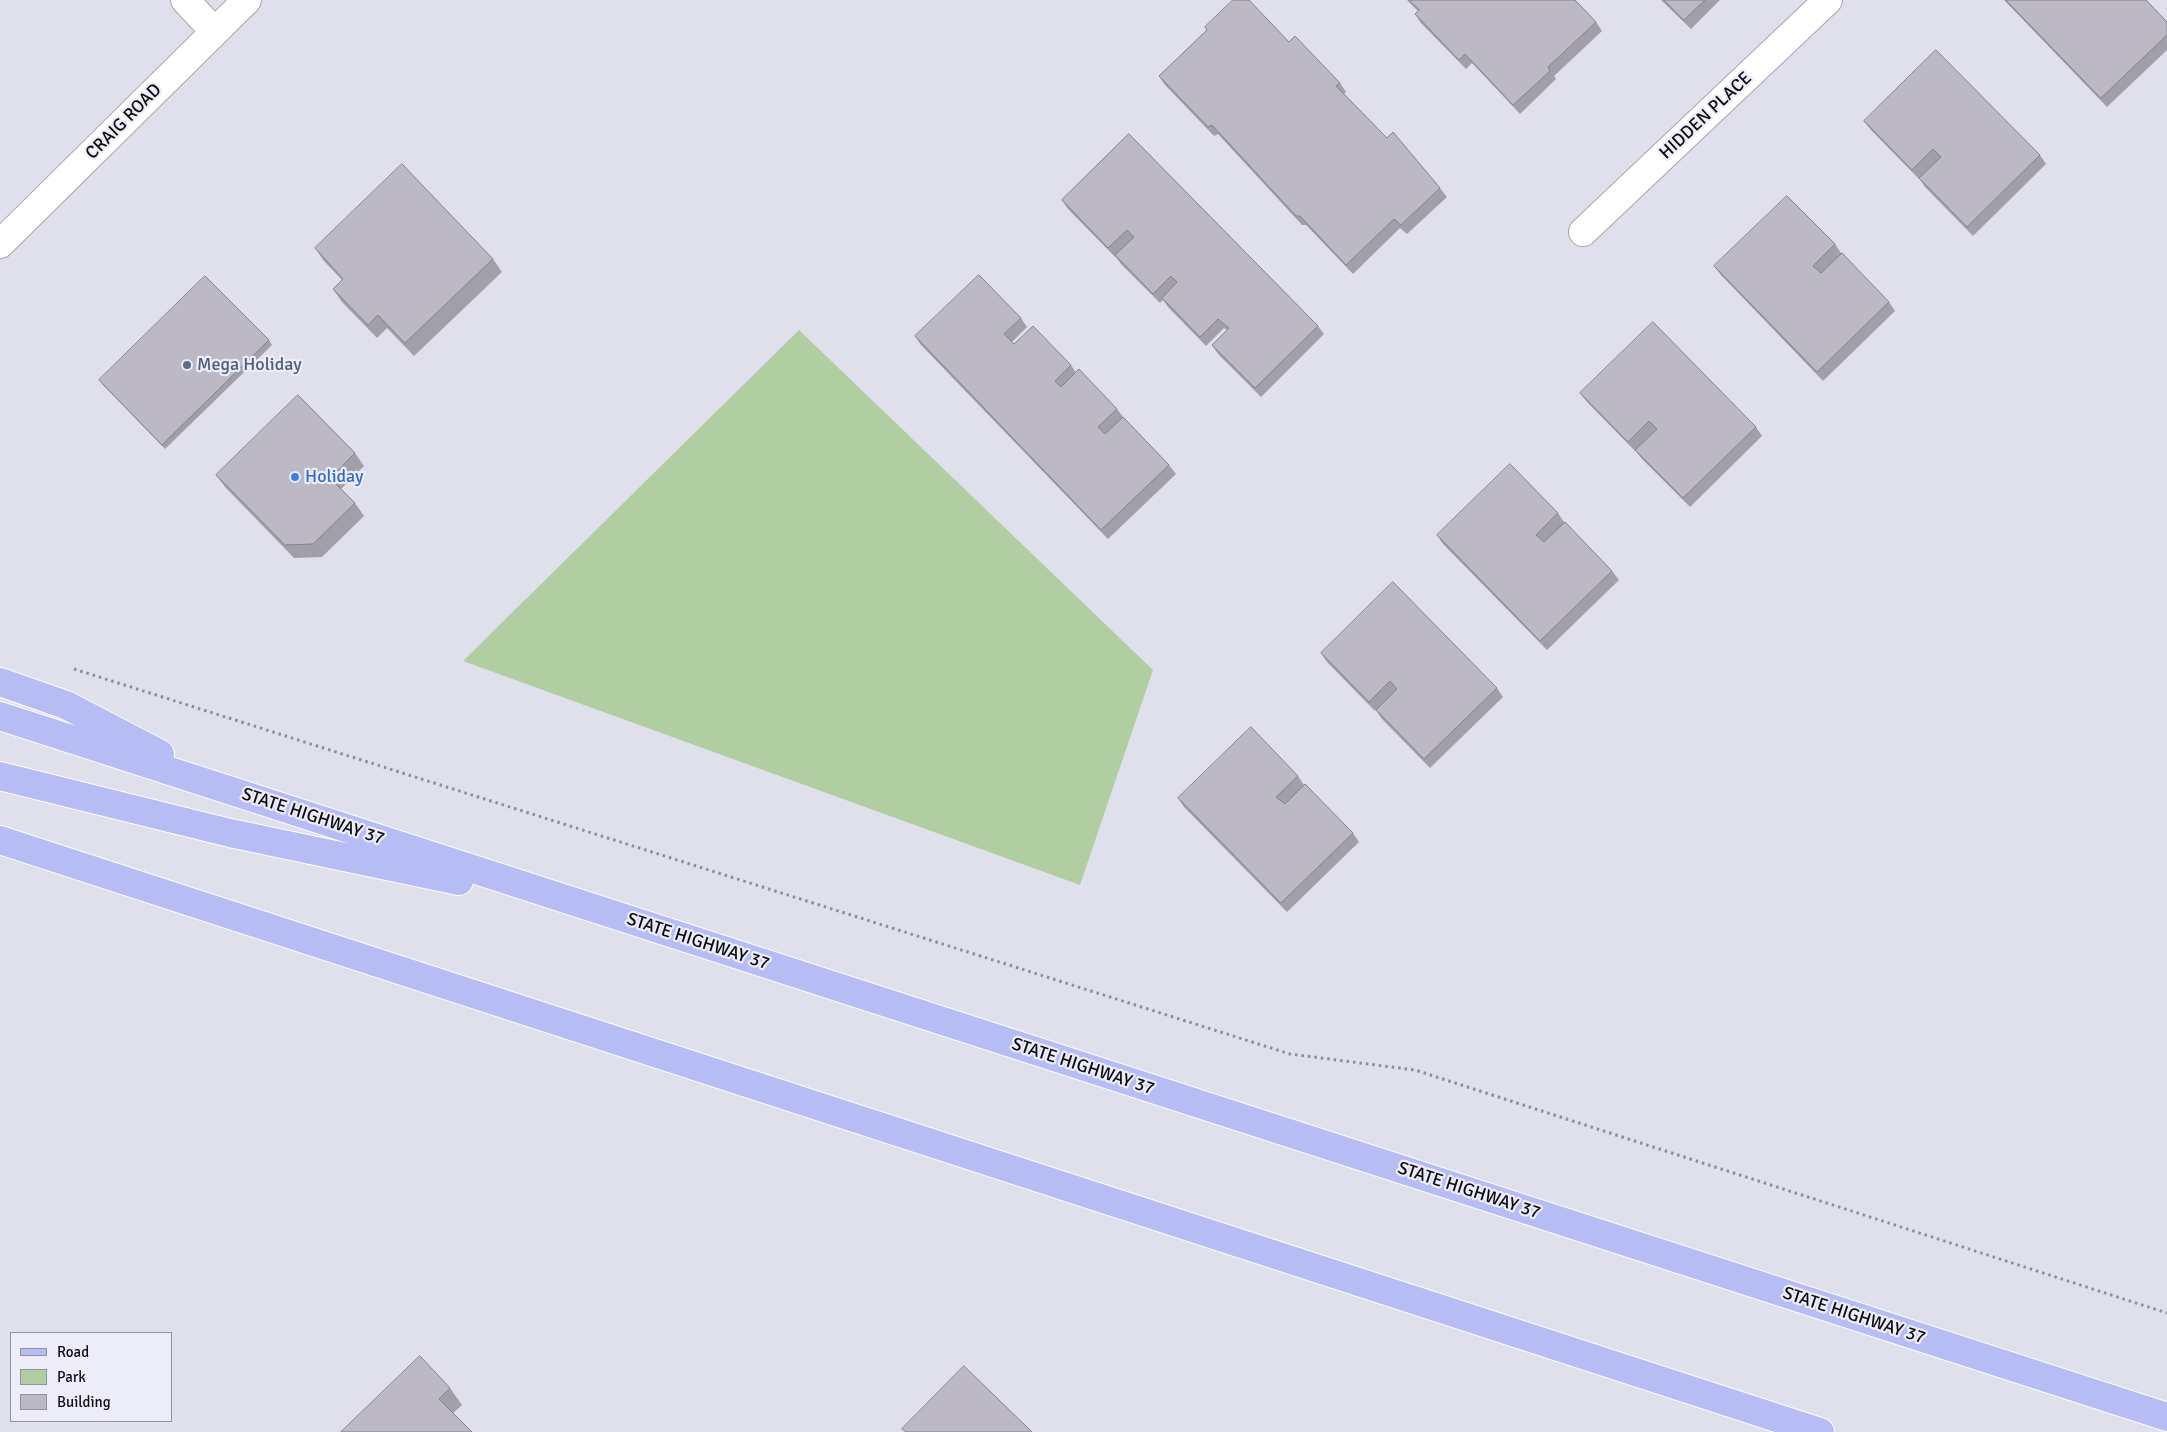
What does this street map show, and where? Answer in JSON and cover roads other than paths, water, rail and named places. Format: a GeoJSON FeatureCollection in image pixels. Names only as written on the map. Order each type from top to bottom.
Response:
{"type":"FeatureCollection","features":[{"type":"Feature","properties":{"kind":"main road"},"geometry":{"type":"LineString","coordinates":[[0,682],[66,705],[235,792]]}},
{"type":"Feature","properties":{"kind":"main road","name":"STATE HIGHWAY 37"},"geometry":{"type":"LineString","coordinates":[[0,716],[2167,1417]]}},
{"type":"Feature","properties":{"kind":"main road"},"geometry":{"type":"LineString","coordinates":[[0,776],[230,833],[597,910]]}},
{"type":"Feature","properties":{"kind":"main road"},"geometry":{"type":"LineString","coordinates":[[0,840],[1820,1432]]}},
{"type":"Feature","properties":{"kind":"street"},"geometry":{"type":"LineString","coordinates":[[185,0],[214,31]]}},
{"type":"Feature","properties":{"kind":"street","name":"CRAIG ROAD"},"geometry":{"type":"LineString","coordinates":[[0,244],[247,0]]}},
{"type":"Feature","properties":{"kind":"street","name":"HIDDEN PLACE"},"geometry":{"type":"LineString","coordinates":[[1583,232],[1828,0]]}},
{"type":"Feature","properties":{"kind":"place","name":"Mega Holiday"},"geometry":{"type":"Point","coordinates":[187,365]}},
{"type":"Feature","properties":{"kind":"place","name":"Holiday"},"geometry":{"type":"Point","coordinates":[295,477]}}]}
